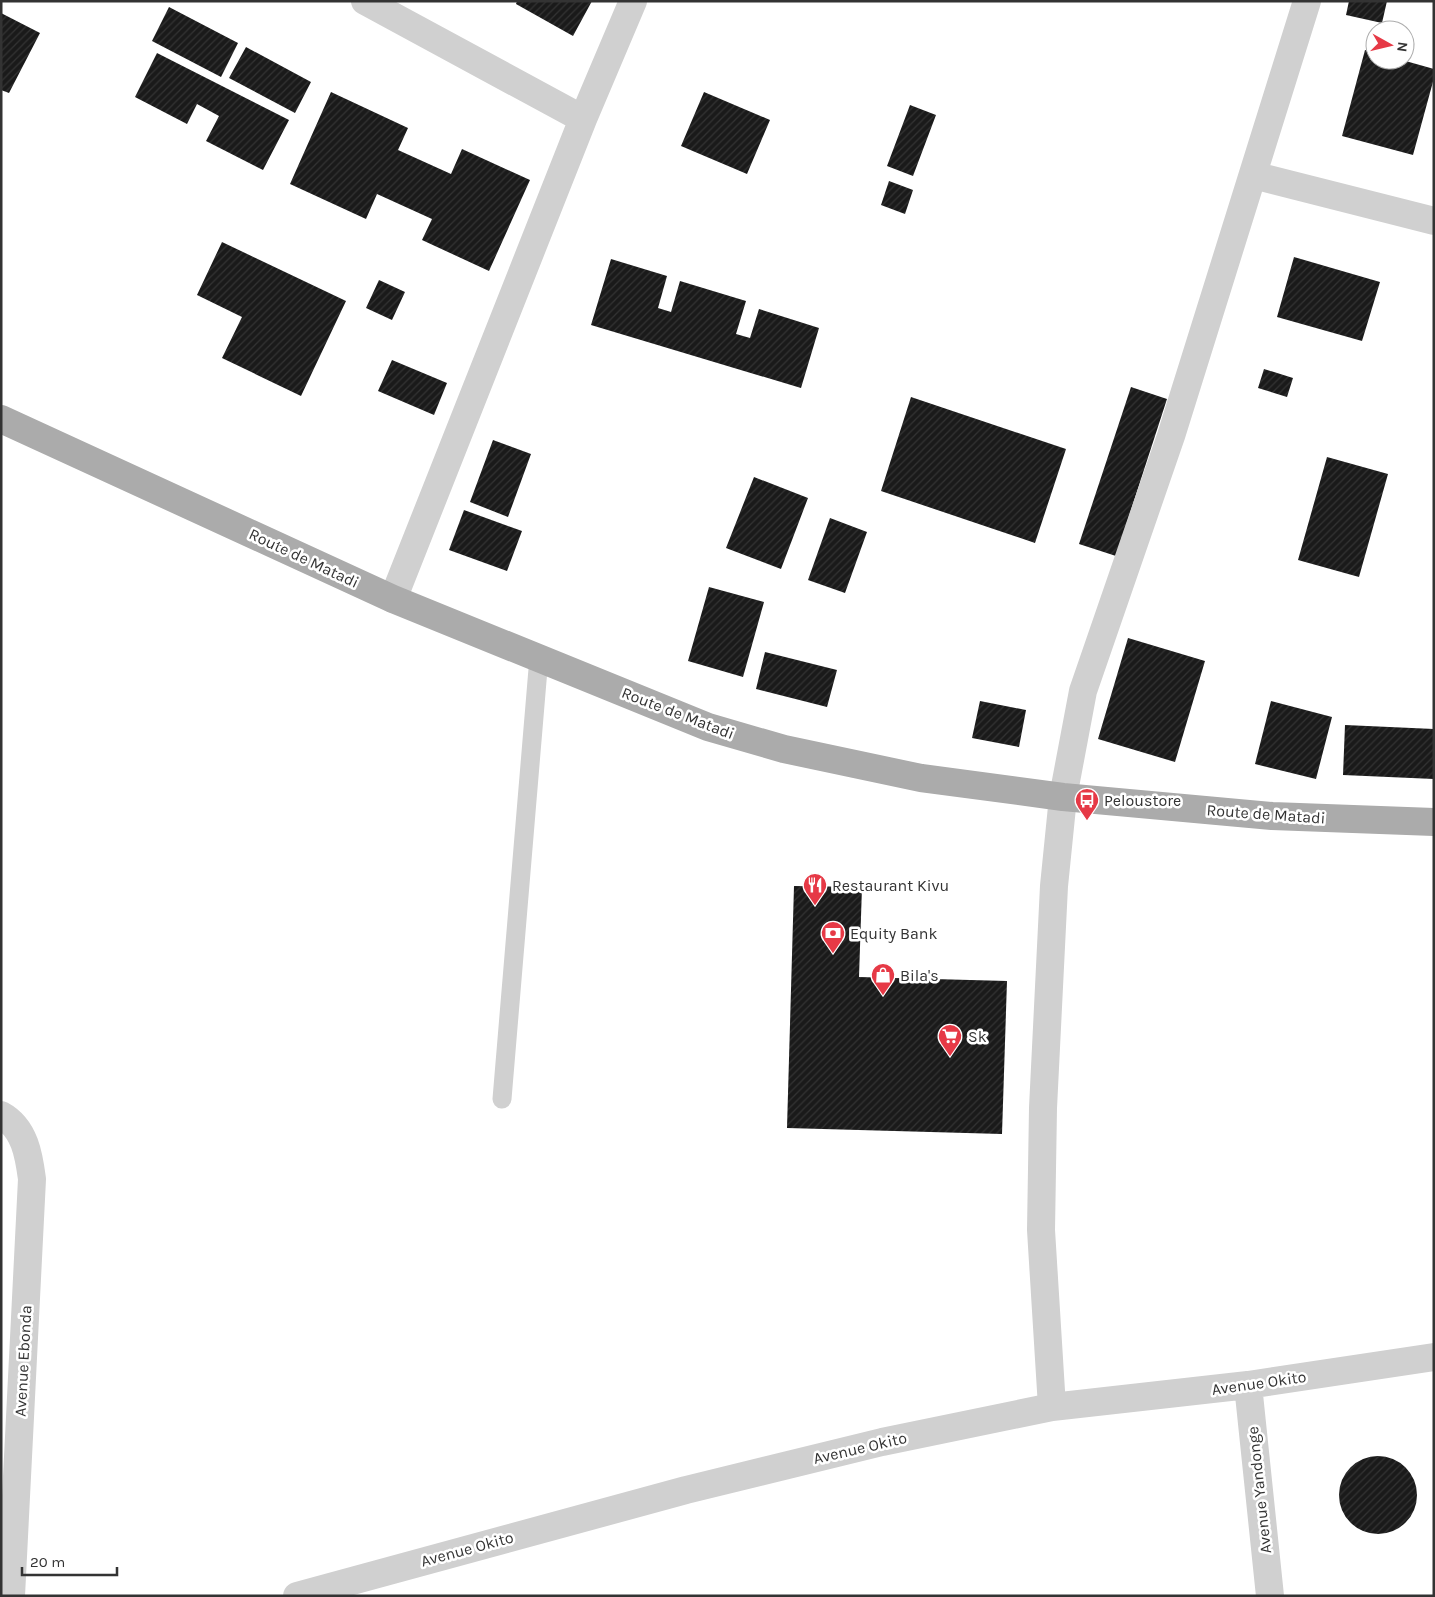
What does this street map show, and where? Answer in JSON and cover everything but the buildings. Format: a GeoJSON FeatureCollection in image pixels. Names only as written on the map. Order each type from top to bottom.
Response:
{"type":"FeatureCollection","features":[{"type":"Feature","properties":{"kind":"main road","name":"Route de Matadi"},"geometry":{"type":"LineString","coordinates":[[1,419],[393,599],[708,727],[784,749],[921,778],[1063,797],[1272,816],[1434,822]]}},
{"type":"Feature","properties":{"kind":"street"},"geometry":{"type":"LineString","coordinates":[[365,1],[583,119]]}},
{"type":"Feature","properties":{"kind":"street"},"geometry":{"type":"LineString","coordinates":[[393,599],[583,119],[633,1]]}},
{"type":"Feature","properties":{"kind":"street"},"geometry":{"type":"LineString","coordinates":[[1052,1407],[1041,1230],[1043,1108],[1054,886],[1063,797],[1083,690],[1171,436],[1307,1]]}},
{"type":"Feature","properties":{"kind":"street"},"geometry":{"type":"LineString","coordinates":[[1253,175],[1434,221]]}},
{"type":"Feature","properties":{"kind":"street","name":"Avenue Ebonda"},"geometry":{"type":"LineString","coordinates":[[9,1123],[28,1149],[32,1179],[12,1596]]}},
{"type":"Feature","properties":{"kind":"street","name":"Avenue Okito"},"geometry":{"type":"LineString","coordinates":[[297,1596],[368,1586],[705,1486],[882,1442],[1052,1407],[1248,1385],[1434,1357]]}},
{"type":"Feature","properties":{"kind":"street","name":"Avenue Yandonge"},"geometry":{"type":"LineString","coordinates":[[1248,1385],[1270,1596]]}},
{"type":"Feature","properties":{"kind":"lane"},"geometry":{"type":"LineString","coordinates":[[502,1099],[539,658]]}},
{"type":"Feature","properties":{"kind":"place","name":"Peloustore"},"geometry":{"type":"Point","coordinates":[1087,821]}},
{"type":"Feature","properties":{"kind":"place","name":"Restaurant Kivu"},"geometry":{"type":"Point","coordinates":[815,906]}},
{"type":"Feature","properties":{"kind":"place","name":"Equity Bank"},"geometry":{"type":"Point","coordinates":[833,954]}},
{"type":"Feature","properties":{"kind":"place","name":"Bila's"},"geometry":{"type":"Point","coordinates":[883,996]}},
{"type":"Feature","properties":{"kind":"place","name":"Sk"},"geometry":{"type":"Point","coordinates":[950,1057]}}]}
